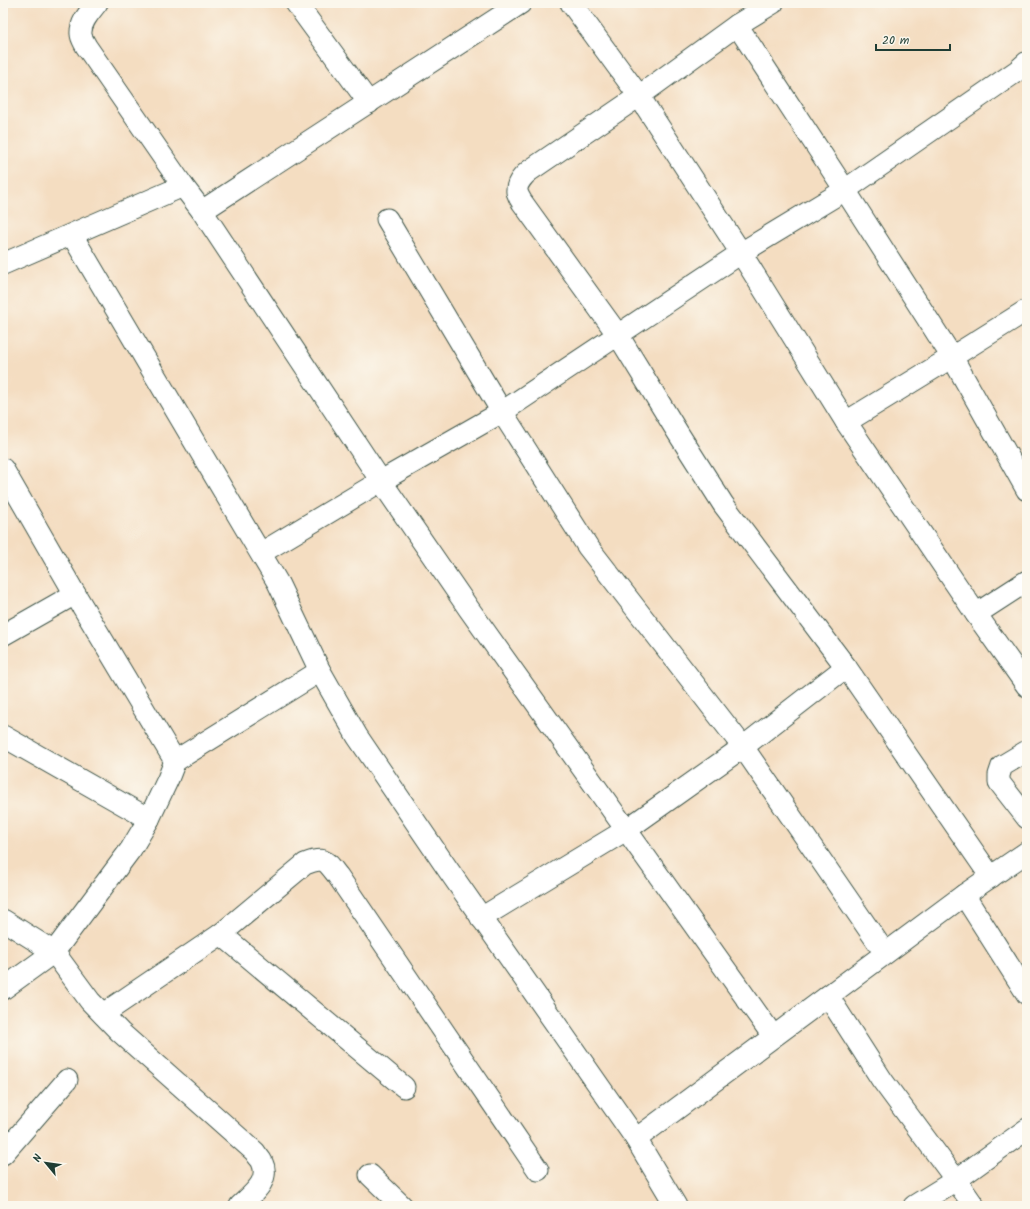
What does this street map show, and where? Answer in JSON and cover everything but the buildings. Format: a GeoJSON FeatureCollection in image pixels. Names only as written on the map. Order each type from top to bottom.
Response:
{"type":"FeatureCollection","features":[{"type":"Feature","properties":{"kind":"street"},"geometry":{"type":"LineString","coordinates":[[97,3],[85,18],[81,27],[81,35],[86,46],[202,211],[381,481],[469,609],[774,1036]]}},
{"type":"Feature","properties":{"kind":"street"},"geometry":{"type":"LineString","coordinates":[[296,3],[368,103]]}},
{"type":"Feature","properties":{"kind":"street"},"geometry":{"type":"LineString","coordinates":[[202,211],[368,103],[494,10],[521,3]]}},
{"type":"Feature","properties":{"kind":"street"},"geometry":{"type":"LineString","coordinates":[[571,3],[639,96],[741,254],[846,422],[976,614],[1027,686]]}},
{"type":"Feature","properties":{"kind":"street"},"geometry":{"type":"LineString","coordinates":[[773,3],[737,25],[639,96],[523,176],[518,183],[517,192],[522,202],[618,335],[723,504],[846,667],[992,877]]}},
{"type":"Feature","properties":{"kind":"street"},"geometry":{"type":"LineString","coordinates":[[737,25],[845,190],[952,358],[1027,490]]}},
{"type":"Feature","properties":{"kind":"street"},"geometry":{"type":"LineString","coordinates":[[261,553],[381,481],[502,412],[741,254],[845,190],[1027,62]]}},
{"type":"Feature","properties":{"kind":"street"},"geometry":{"type":"LineString","coordinates":[[3,264],[183,186]]}},
{"type":"Feature","properties":{"kind":"street"},"geometry":{"type":"LineString","coordinates":[[387,219],[502,412],[588,547],[743,747],[885,953]]}},
{"type":"Feature","properties":{"kind":"street"},"geometry":{"type":"LineString","coordinates":[[72,235],[261,553],[278,583],[320,671],[357,736],[481,918],[636,1139],[676,1206]]}},
{"type":"Feature","properties":{"kind":"street"},"geometry":{"type":"LineString","coordinates":[[846,422],[952,358],[1027,310]]}},
{"type":"Feature","properties":{"kind":"street"},"geometry":{"type":"LineString","coordinates":[[3,469],[75,594],[175,761]]}},
{"type":"Feature","properties":{"kind":"street"},"geometry":{"type":"LineString","coordinates":[[976,614],[1027,581]]}},
{"type":"Feature","properties":{"kind":"street"},"geometry":{"type":"LineString","coordinates":[[3,635],[75,594]]}},
{"type":"Feature","properties":{"kind":"street"},"geometry":{"type":"LineString","coordinates":[[481,918],[626,830],[743,747],[846,667]]}},
{"type":"Feature","properties":{"kind":"street"},"geometry":{"type":"LineString","coordinates":[[3,989],[54,952],[130,849],[149,818],[175,761],[320,671]]}},
{"type":"Feature","properties":{"kind":"street"},"geometry":{"type":"LineString","coordinates":[[3,736],[149,818]]}},
{"type":"Feature","properties":{"kind":"street"},"geometry":{"type":"LineString","coordinates":[[1027,751],[1002,766],[999,775],[999,782],[1027,818]]}},
{"type":"Feature","properties":{"kind":"street"},"geometry":{"type":"LineString","coordinates":[[636,1139],[964,895],[1027,852]]}},
{"type":"Feature","properties":{"kind":"street"},"geometry":{"type":"LineString","coordinates":[[103,1014],[221,934],[305,864],[314,860],[327,862],[538,1170]]}},
{"type":"Feature","properties":{"kind":"street"},"geometry":{"type":"LineString","coordinates":[[964,895],[1027,994]]}},
{"type":"Feature","properties":{"kind":"street"},"geometry":{"type":"LineString","coordinates":[[3,920],[54,952],[90,1001],[120,1032],[255,1152],[262,1162],[266,1173],[262,1183],[240,1206]]}},
{"type":"Feature","properties":{"kind":"street"},"geometry":{"type":"LineString","coordinates":[[221,934],[404,1087]]}},
{"type":"Feature","properties":{"kind":"street"},"geometry":{"type":"LineString","coordinates":[[828,996],[882,1080],[974,1206]]}},
{"type":"Feature","properties":{"kind":"street"},"geometry":{"type":"LineString","coordinates":[[3,1154],[67,1080]]}},
{"type":"Feature","properties":{"kind":"street"},"geometry":{"type":"LineString","coordinates":[[914,1206],[956,1180],[1027,1129]]}},
{"type":"Feature","properties":{"kind":"street"},"geometry":{"type":"LineString","coordinates":[[370,1175],[402,1206]]}}]}
